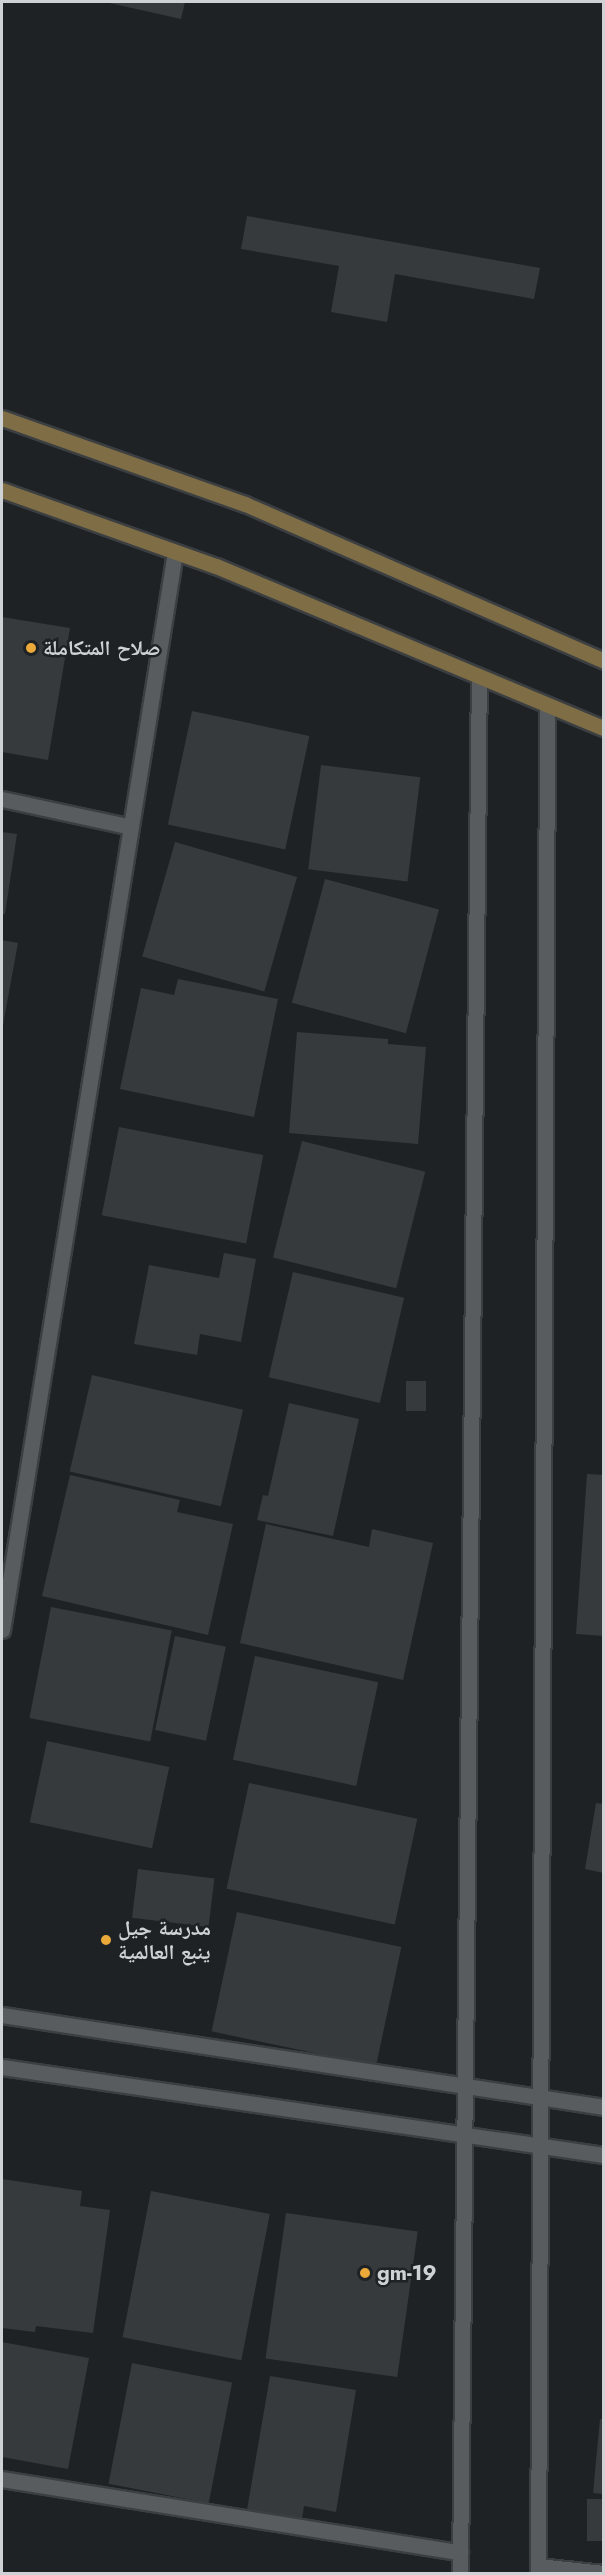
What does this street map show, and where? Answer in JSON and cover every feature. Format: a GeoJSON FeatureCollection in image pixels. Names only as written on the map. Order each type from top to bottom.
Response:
{"type":"FeatureCollection","features":[{"type":"Feature","properties":{"kind":"street"},"geometry":{"type":"LineString","coordinates":[[2,418],[245,504],[603,661]]}},
{"type":"Feature","properties":{"kind":"street"},"geometry":{"type":"LineString","coordinates":[[2,490],[175,552],[603,728]]}},
{"type":"Feature","properties":{"kind":"street"},"geometry":{"type":"LineString","coordinates":[[2,1630],[175,552]]}},
{"type":"Feature","properties":{"kind":"street"},"geometry":{"type":"LineString","coordinates":[[460,2574],[479,676]]}},
{"type":"Feature","properties":{"kind":"street"},"geometry":{"type":"LineString","coordinates":[[547,705],[538,2570],[603,2573]]}},
{"type":"Feature","properties":{"kind":"street"},"geometry":{"type":"LineString","coordinates":[[2,799],[131,826]]}},
{"type":"Feature","properties":{"kind":"street"},"geometry":{"type":"LineString","coordinates":[[2,2015],[603,2107]]}},
{"type":"Feature","properties":{"kind":"street"},"geometry":{"type":"LineString","coordinates":[[2,2067],[603,2155]]}},
{"type":"Feature","properties":{"kind":"street"},"geometry":{"type":"LineString","coordinates":[[2,2479],[460,2552]]}},
{"type":"Feature","properties":{"kind":"building"},"geometry":{"type":"Polygon","coordinates":[[[105,2],[185,2],[181,19],[105,2]]]}},
{"type":"Feature","properties":{"kind":"building"},"geometry":{"type":"Polygon","coordinates":[[[247,216],[540,268],[534,299],[395,274],[387,322],[331,312],[339,266],[241,249],[247,216]]]}},
{"type":"Feature","properties":{"kind":"building"},"geometry":{"type":"Polygon","coordinates":[[[2,617],[70,628],[48,760],[2,752],[2,617]]]}},
{"type":"Feature","properties":{"kind":"building"},"geometry":{"type":"Polygon","coordinates":[[[192,711],[309,736],[285,849],[168,824],[192,711]]]}},
{"type":"Feature","properties":{"kind":"building"},"geometry":{"type":"Polygon","coordinates":[[[321,765],[420,777],[407,881],[308,869],[321,765]]]}},
{"type":"Feature","properties":{"kind":"building"},"geometry":{"type":"Polygon","coordinates":[[[2,832],[17,834],[5,914],[2,914],[2,832]]]}},
{"type":"Feature","properties":{"kind":"building"},"geometry":{"type":"Polygon","coordinates":[[[175,842],[297,877],[264,991],[142,956],[175,842]]]}},
{"type":"Feature","properties":{"kind":"building"},"geometry":{"type":"Polygon","coordinates":[[[325,879],[439,910],[406,1033],[292,1003],[325,879]]]}},
{"type":"Feature","properties":{"kind":"building"},"geometry":{"type":"Polygon","coordinates":[[[2,940],[18,943],[3,1025],[2,1025],[2,940]]]}},
{"type":"Feature","properties":{"kind":"building"},"geometry":{"type":"Polygon","coordinates":[[[178,979],[278,999],[254,1117],[120,1089],[141,988],[174,995],[178,979]]]}},
{"type":"Feature","properties":{"kind":"building"},"geometry":{"type":"Polygon","coordinates":[[[297,1032],[388,1039],[388,1044],[426,1047],[418,1144],[289,1133],[297,1032]]]}},
{"type":"Feature","properties":{"kind":"building"},"geometry":{"type":"Polygon","coordinates":[[[119,1127],[263,1155],[246,1243],[102,1215],[119,1127]]]}},
{"type":"Feature","properties":{"kind":"building"},"geometry":{"type":"Polygon","coordinates":[[[302,1141],[425,1172],[396,1288],[273,1257],[302,1141]]]}},
{"type":"Feature","properties":{"kind":"building"},"geometry":{"type":"Polygon","coordinates":[[[224,1253],[256,1259],[241,1342],[200,1334],[197,1355],[134,1344],[149,1265],[219,1278],[224,1253]]]}},
{"type":"Feature","properties":{"kind":"building"},"geometry":{"type":"Polygon","coordinates":[[[293,1272],[404,1298],[380,1403],[269,1377],[293,1272]]]}},
{"type":"Feature","properties":{"kind":"building"},"geometry":{"type":"Polygon","coordinates":[[[92,1375],[243,1410],[221,1506],[70,1471],[92,1375]]]}},
{"type":"Feature","properties":{"kind":"building"},"geometry":{"type":"Polygon","coordinates":[[[406,1381],[426,1381],[426,1411],[406,1411],[406,1381]]]}},
{"type":"Feature","properties":{"kind":"building"},"geometry":{"type":"Polygon","coordinates":[[[289,1403],[359,1419],[333,1536],[257,1520],[263,1495],[268,1496],[289,1403]]]}},
{"type":"Feature","properties":{"kind":"building"},"geometry":{"type":"Polygon","coordinates":[[[587,1474],[604,1475],[604,1636],[576,1634],[587,1474]]]}},
{"type":"Feature","properties":{"kind":"building"},"geometry":{"type":"Polygon","coordinates":[[[70,1475],[180,1500],[177,1512],[233,1524],[208,1635],[42,1596],[70,1475]]]}},
{"type":"Feature","properties":{"kind":"building"},"geometry":{"type":"Polygon","coordinates":[[[266,1524],[369,1547],[372,1529],[433,1543],[403,1680],[240,1643],[266,1524]]]}},
{"type":"Feature","properties":{"kind":"building"},"geometry":{"type":"Polygon","coordinates":[[[51,1607],[172,1630],[150,1741],[29,1718],[51,1607]]]}},
{"type":"Feature","properties":{"kind":"building"},"geometry":{"type":"Polygon","coordinates":[[[175,1636],[226,1647],[206,1741],[155,1730],[175,1636]]]}},
{"type":"Feature","properties":{"kind":"building"},"geometry":{"type":"Polygon","coordinates":[[[255,1656],[378,1682],[356,1786],[233,1760],[255,1656]]]}},
{"type":"Feature","properties":{"kind":"building"},"geometry":{"type":"Polygon","coordinates":[[[47,1741],[169,1767],[152,1848],[30,1822],[47,1741]]]}},
{"type":"Feature","properties":{"kind":"building"},"geometry":{"type":"Polygon","coordinates":[[[249,1783],[417,1819],[395,1924],[227,1889],[249,1783]]]}},
{"type":"Feature","properties":{"kind":"building"},"geometry":{"type":"Polygon","coordinates":[[[596,1803],[604,1804],[604,1873],[585,1869],[596,1803]]]}},
{"type":"Feature","properties":{"kind":"building"},"geometry":{"type":"Polygon","coordinates":[[[138,1869],[214,1878],[208,1927],[132,1918],[138,1869]]]}},
{"type":"Feature","properties":{"kind":"building"},"geometry":{"type":"Polygon","coordinates":[[[237,1912],[401,1947],[376,2066],[212,2031],[237,1912]]]}},
{"type":"Feature","properties":{"kind":"building"},"geometry":{"type":"Polygon","coordinates":[[[2,2179],[82,2191],[80,2206],[110,2210],[93,2333],[36,2326],[35,2332],[2,2328],[2,2179]]]}},
{"type":"Feature","properties":{"kind":"building"},"geometry":{"type":"Polygon","coordinates":[[[151,2191],[270,2214],[241,2360],[123,2337],[151,2191]]]}},
{"type":"Feature","properties":{"kind":"building"},"geometry":{"type":"Polygon","coordinates":[[[286,2213],[418,2232],[397,2377],[266,2359],[286,2213]]]}},
{"type":"Feature","properties":{"kind":"building"},"geometry":{"type":"Polygon","coordinates":[[[2,2342],[89,2358],[68,2469],[2,2457],[2,2342]]]}},
{"type":"Feature","properties":{"kind":"building"},"geometry":{"type":"Polygon","coordinates":[[[132,2363],[232,2382],[209,2503],[109,2484],[132,2363]]]}},
{"type":"Feature","properties":{"kind":"building"},"geometry":{"type":"Polygon","coordinates":[[[270,2376],[356,2390],[336,2512],[304,2506],[302,2519],[247,2510],[270,2376]]]}},
{"type":"Feature","properties":{"kind":"building"},"geometry":{"type":"Polygon","coordinates":[[[600,2419],[604,2419],[604,2494],[593,2493],[600,2419]]]}},
{"type":"Feature","properties":{"kind":"building"},"geometry":{"type":"Polygon","coordinates":[[[587,2499],[604,2499],[604,2541],[587,2541],[587,2499]]]}},
{"type":"Feature","properties":{"kind":"place","name":"صلاح المتكاملة"},"geometry":{"type":"Point","coordinates":[31,648]}},
{"type":"Feature","properties":{"kind":"place","name":"مدرسة جيل ينبع العالمية"},"geometry":{"type":"Point","coordinates":[106,1940]}},
{"type":"Feature","properties":{"kind":"place","name":"gm-19"},"geometry":{"type":"Point","coordinates":[365,2273]}}]}
